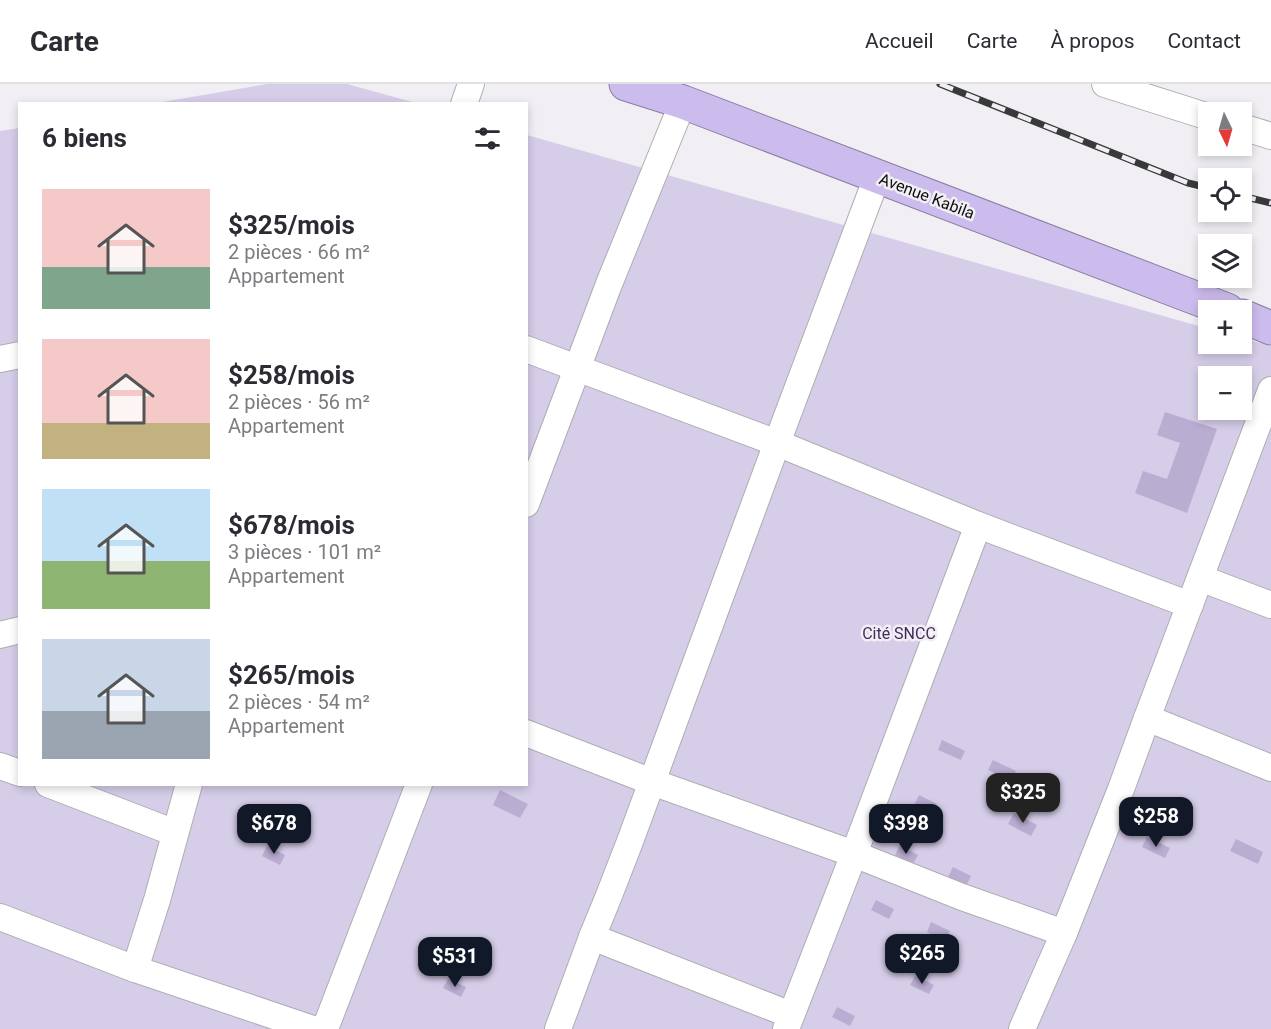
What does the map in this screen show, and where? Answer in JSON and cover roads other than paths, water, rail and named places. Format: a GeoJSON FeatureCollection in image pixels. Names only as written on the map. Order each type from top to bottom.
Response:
{"type":"FeatureCollection","features":[{"type":"Feature","properties":{"kind":"highway","name":"Avenue Kabila"},"geometry":{"type":"LineString","coordinates":[[626,84],[683,102],[1201,300]]}},
{"type":"Feature","properties":{"kind":"highway"},"geometry":{"type":"LineString","coordinates":[[1252,320],[1271,328]]}},
{"type":"Feature","properties":{"kind":"street"},"geometry":{"type":"LineString","coordinates":[[465,102],[471,84]]}},
{"type":"Feature","properties":{"kind":"street"},"geometry":{"type":"LineString","coordinates":[[1105,84],[1198,114]]}},
{"type":"Feature","properties":{"kind":"street"},"geometry":{"type":"LineString","coordinates":[[528,499],[609,284],[683,102]]}},
{"type":"Feature","properties":{"kind":"street"},"geometry":{"type":"LineString","coordinates":[[1252,130],[1271,136]]}},
{"type":"Feature","properties":{"kind":"street"},"geometry":{"type":"LineString","coordinates":[[558,1029],[877,177]]}},
{"type":"Feature","properties":{"kind":"street"},"geometry":{"type":"LineString","coordinates":[[528,350],[777,443],[978,525],[1190,605]]}},
{"type":"Feature","properties":{"kind":"street"},"geometry":{"type":"LineString","coordinates":[[0,359],[18,355]]}},
{"type":"Feature","properties":{"kind":"street"},"geometry":{"type":"LineString","coordinates":[[1022,1029],[1064,933],[1121,789],[1271,390]]}},
{"type":"Feature","properties":{"kind":"street"},"geometry":{"type":"LineString","coordinates":[[592,937],[789,1022],[978,525]]}},
{"type":"Feature","properties":{"kind":"street"},"geometry":{"type":"LineString","coordinates":[[1200,578],[1271,604]]}},
{"type":"Feature","properties":{"kind":"street"},"geometry":{"type":"LineString","coordinates":[[0,635],[18,630]]}},
{"type":"Feature","properties":{"kind":"street"},"geometry":{"type":"LineString","coordinates":[[1147,718],[1271,768]]}},
{"type":"Feature","properties":{"kind":"street"},"geometry":{"type":"LineString","coordinates":[[528,734],[652,782],[854,854],[962,897],[1064,933]]}},
{"type":"Feature","properties":{"kind":"street"},"geometry":{"type":"LineString","coordinates":[[0,766],[18,772]]}},
{"type":"Feature","properties":{"kind":"street"},"geometry":{"type":"LineString","coordinates":[[53,786],[175,833]]}},
{"type":"Feature","properties":{"kind":"street"},"geometry":{"type":"LineString","coordinates":[[135,969],[188,786]]}},
{"type":"Feature","properties":{"kind":"street"},"geometry":{"type":"LineString","coordinates":[[325,1029],[418,786]]}},
{"type":"Feature","properties":{"kind":"street"},"geometry":{"type":"LineString","coordinates":[[0,917],[135,969],[314,1029]]}},
{"type":"Feature","properties":{"kind":"railway"},"geometry":{"type":"LineString","coordinates":[[940,84],[1198,185]]}},
{"type":"Feature","properties":{"kind":"railway"},"geometry":{"type":"LineString","coordinates":[[1252,198],[1271,203]]}},
{"type":"Feature","properties":{"kind":"park label","name":"Cité SNCC"},"geometry":{"type":"Point","coordinates":[899,633]}}]}
